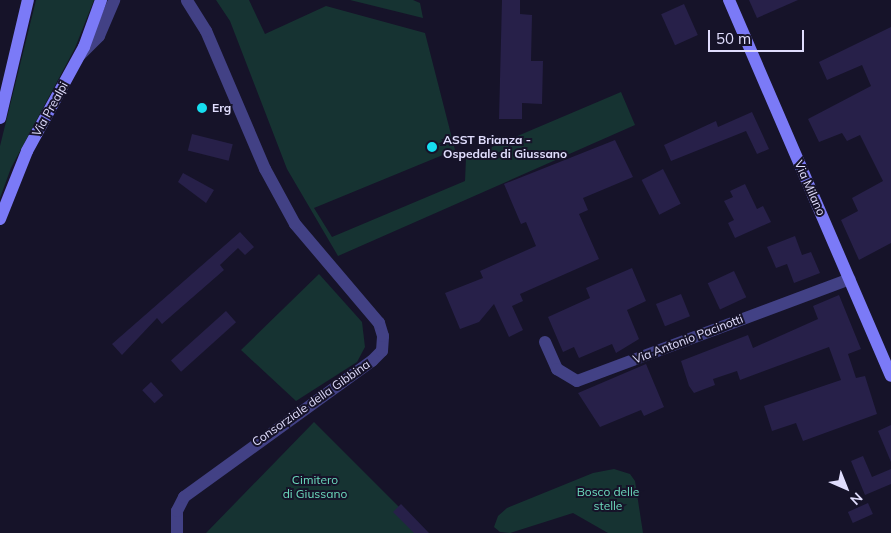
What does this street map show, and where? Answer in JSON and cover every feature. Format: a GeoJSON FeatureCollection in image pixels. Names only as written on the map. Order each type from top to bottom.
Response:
{"type":"FeatureCollection","features":[{"type":"Feature","properties":{"kind":"street"},"geometry":{"type":"LineString","coordinates":[[0,118],[28,0]]}},
{"type":"Feature","properties":{"kind":"street","name":"Via Prealpi"},"geometry":{"type":"LineString","coordinates":[[0,219],[27,151],[80,55],[102,0]]}},
{"type":"Feature","properties":{"kind":"street"},"geometry":{"type":"LineString","coordinates":[[80,55],[99,36],[114,0]]}},
{"type":"Feature","properties":{"kind":"street","name":"Consorziale della Gibbina"},"geometry":{"type":"LineString","coordinates":[[177,533],[177,511],[184,497],[372,361],[382,351],[383,336],[379,323],[294,224],[265,169],[206,31],[187,0]]}},
{"type":"Feature","properties":{"kind":"street","name":"Via Milano"},"geometry":{"type":"LineString","coordinates":[[729,0],[891,376]]}},
{"type":"Feature","properties":{"kind":"street","name":"Via Antonio Pacinotti"},"geometry":{"type":"LineString","coordinates":[[545,342],[557,370],[577,381],[850,279]]}},
{"type":"Feature","properties":{"kind":"green space"},"geometry":{"type":"Polygon","coordinates":[[[36,0],[94,0],[75,48],[11,168],[0,198],[0,146],[36,0]]]}},
{"type":"Feature","properties":{"kind":"green space"},"geometry":{"type":"Polygon","coordinates":[[[216,0],[249,0],[265,34],[326,6],[425,33],[455,150],[314,208],[332,237],[465,181],[466,158],[621,92],[635,125],[338,256],[287,169],[230,21],[216,0]]]}},
{"type":"Feature","properties":{"kind":"green space"},"geometry":{"type":"Polygon","coordinates":[[[350,0],[413,0],[420,3],[423,18],[350,0]]]}},
{"type":"Feature","properties":{"kind":"green space"},"geometry":{"type":"Polygon","coordinates":[[[319,274],[362,322],[365,347],[357,362],[296,401],[241,350],[319,274]]]}},
{"type":"Feature","properties":{"kind":"green space","name":"Cimitero di Giussano"},"geometry":{"type":"Polygon","coordinates":[[[314,422],[425,533],[206,533],[314,422]]]}},
{"type":"Feature","properties":{"kind":"green space","name":"Bosco delle stelle"},"geometry":{"type":"Polygon","coordinates":[[[614,469],[630,474],[635,481],[643,533],[608,533],[573,513],[510,533],[500,532],[494,527],[498,516],[507,508],[593,473],[614,469]]]}},
{"type":"Feature","properties":{"kind":"building"},"geometry":{"type":"Polygon","coordinates":[[[502,0],[520,0],[520,14],[532,15],[531,61],[543,61],[542,104],[522,103],[522,119],[499,119],[502,0]]]}},
{"type":"Feature","properties":{"kind":"building"},"geometry":{"type":"Polygon","coordinates":[[[749,0],[798,0],[757,18],[749,0]]]}},
{"type":"Feature","properties":{"kind":"building"},"geometry":{"type":"Polygon","coordinates":[[[684,4],[698,35],[675,45],[661,14],[684,4]]]}},
{"type":"Feature","properties":{"kind":"building"},"geometry":{"type":"Polygon","coordinates":[[[891,27],[891,243],[859,260],[841,220],[858,211],[852,198],[883,181],[860,135],[847,141],[842,133],[819,142],[808,119],[871,86],[862,65],[827,80],[819,62],[891,27]]]}},
{"type":"Feature","properties":{"kind":"building"},"geometry":{"type":"Polygon","coordinates":[[[752,112],[769,149],[757,154],[746,131],[671,161],[664,145],[716,121],[718,127],[752,112]]]}},
{"type":"Feature","properties":{"kind":"building"},"geometry":{"type":"Polygon","coordinates":[[[192,134],[233,144],[229,161],[188,150],[192,134]]]}},
{"type":"Feature","properties":{"kind":"building"},"geometry":{"type":"Polygon","coordinates":[[[615,140],[633,177],[583,198],[588,210],[579,214],[599,259],[520,294],[523,301],[512,306],[523,330],[509,337],[494,304],[479,322],[460,329],[445,293],[483,278],[480,271],[536,246],[526,222],[521,224],[504,184],[615,140]]]}},
{"type":"Feature","properties":{"kind":"building"},"geometry":{"type":"Polygon","coordinates":[[[663,169],[681,204],[659,215],[642,180],[663,169]]]}},
{"type":"Feature","properties":{"kind":"building"},"geometry":{"type":"Polygon","coordinates":[[[183,173],[214,190],[206,203],[178,182],[183,173]]]}},
{"type":"Feature","properties":{"kind":"building"},"geometry":{"type":"Polygon","coordinates":[[[745,184],[757,209],[763,206],[771,222],[735,238],[728,223],[734,220],[724,201],[733,197],[730,191],[745,184]]]}},
{"type":"Feature","properties":{"kind":"building"},"geometry":{"type":"Polygon","coordinates":[[[240,232],[254,247],[245,255],[238,248],[220,265],[224,270],[162,324],[157,318],[122,355],[112,344],[240,232]]]}},
{"type":"Feature","properties":{"kind":"building"},"geometry":{"type":"Polygon","coordinates":[[[795,236],[802,255],[811,252],[820,273],[794,283],[787,264],[776,268],[767,247],[795,236]]]}},
{"type":"Feature","properties":{"kind":"building"},"geometry":{"type":"Polygon","coordinates":[[[632,268],[646,301],[627,310],[639,339],[616,353],[612,344],[579,358],[574,347],[563,352],[548,317],[590,298],[586,288],[632,268]]]}},
{"type":"Feature","properties":{"kind":"building"},"geometry":{"type":"Polygon","coordinates":[[[734,271],[746,297],[720,310],[708,283],[734,271]]]}},
{"type":"Feature","properties":{"kind":"building"},"geometry":{"type":"Polygon","coordinates":[[[681,294],[690,316],[665,326],[656,304],[681,294]]]}},
{"type":"Feature","properties":{"kind":"building"},"geometry":{"type":"Polygon","coordinates":[[[839,295],[861,349],[848,354],[856,378],[865,376],[877,414],[803,441],[796,423],[772,431],[764,406],[841,380],[829,347],[740,380],[737,371],[713,379],[715,385],[694,393],[689,386],[681,361],[748,335],[753,348],[818,319],[813,306],[839,295]]]}},
{"type":"Feature","properties":{"kind":"building"},"geometry":{"type":"Polygon","coordinates":[[[226,311],[236,322],[181,372],[171,361],[226,311]]]}},
{"type":"Feature","properties":{"kind":"building"},"geometry":{"type":"Polygon","coordinates":[[[646,364],[664,407],[644,416],[641,410],[600,427],[578,393],[646,364]]]}},
{"type":"Feature","properties":{"kind":"building"},"geometry":{"type":"Polygon","coordinates":[[[151,382],[163,395],[154,403],[142,390],[151,382]]]}},
{"type":"Feature","properties":{"kind":"building"},"geometry":{"type":"Polygon","coordinates":[[[891,425],[891,462],[878,431],[891,425]]]}},
{"type":"Feature","properties":{"kind":"building"},"geometry":{"type":"Polygon","coordinates":[[[863,456],[872,477],[891,469],[891,484],[865,495],[851,461],[863,456]]]}},
{"type":"Feature","properties":{"kind":"building"},"geometry":{"type":"Polygon","coordinates":[[[868,503],[873,514],[853,523],[848,512],[868,503]]]}},
{"type":"Feature","properties":{"kind":"building"},"geometry":{"type":"Polygon","coordinates":[[[401,504],[429,533],[414,533],[393,512],[401,504]]]}},
{"type":"Feature","properties":{"kind":"place","name":"Erg"},"geometry":{"type":"Point","coordinates":[202,108]}},
{"type":"Feature","properties":{"kind":"place","name":"ASST Brianza - Ospedale di Giussano"},"geometry":{"type":"Point","coordinates":[432,147]}}]}
